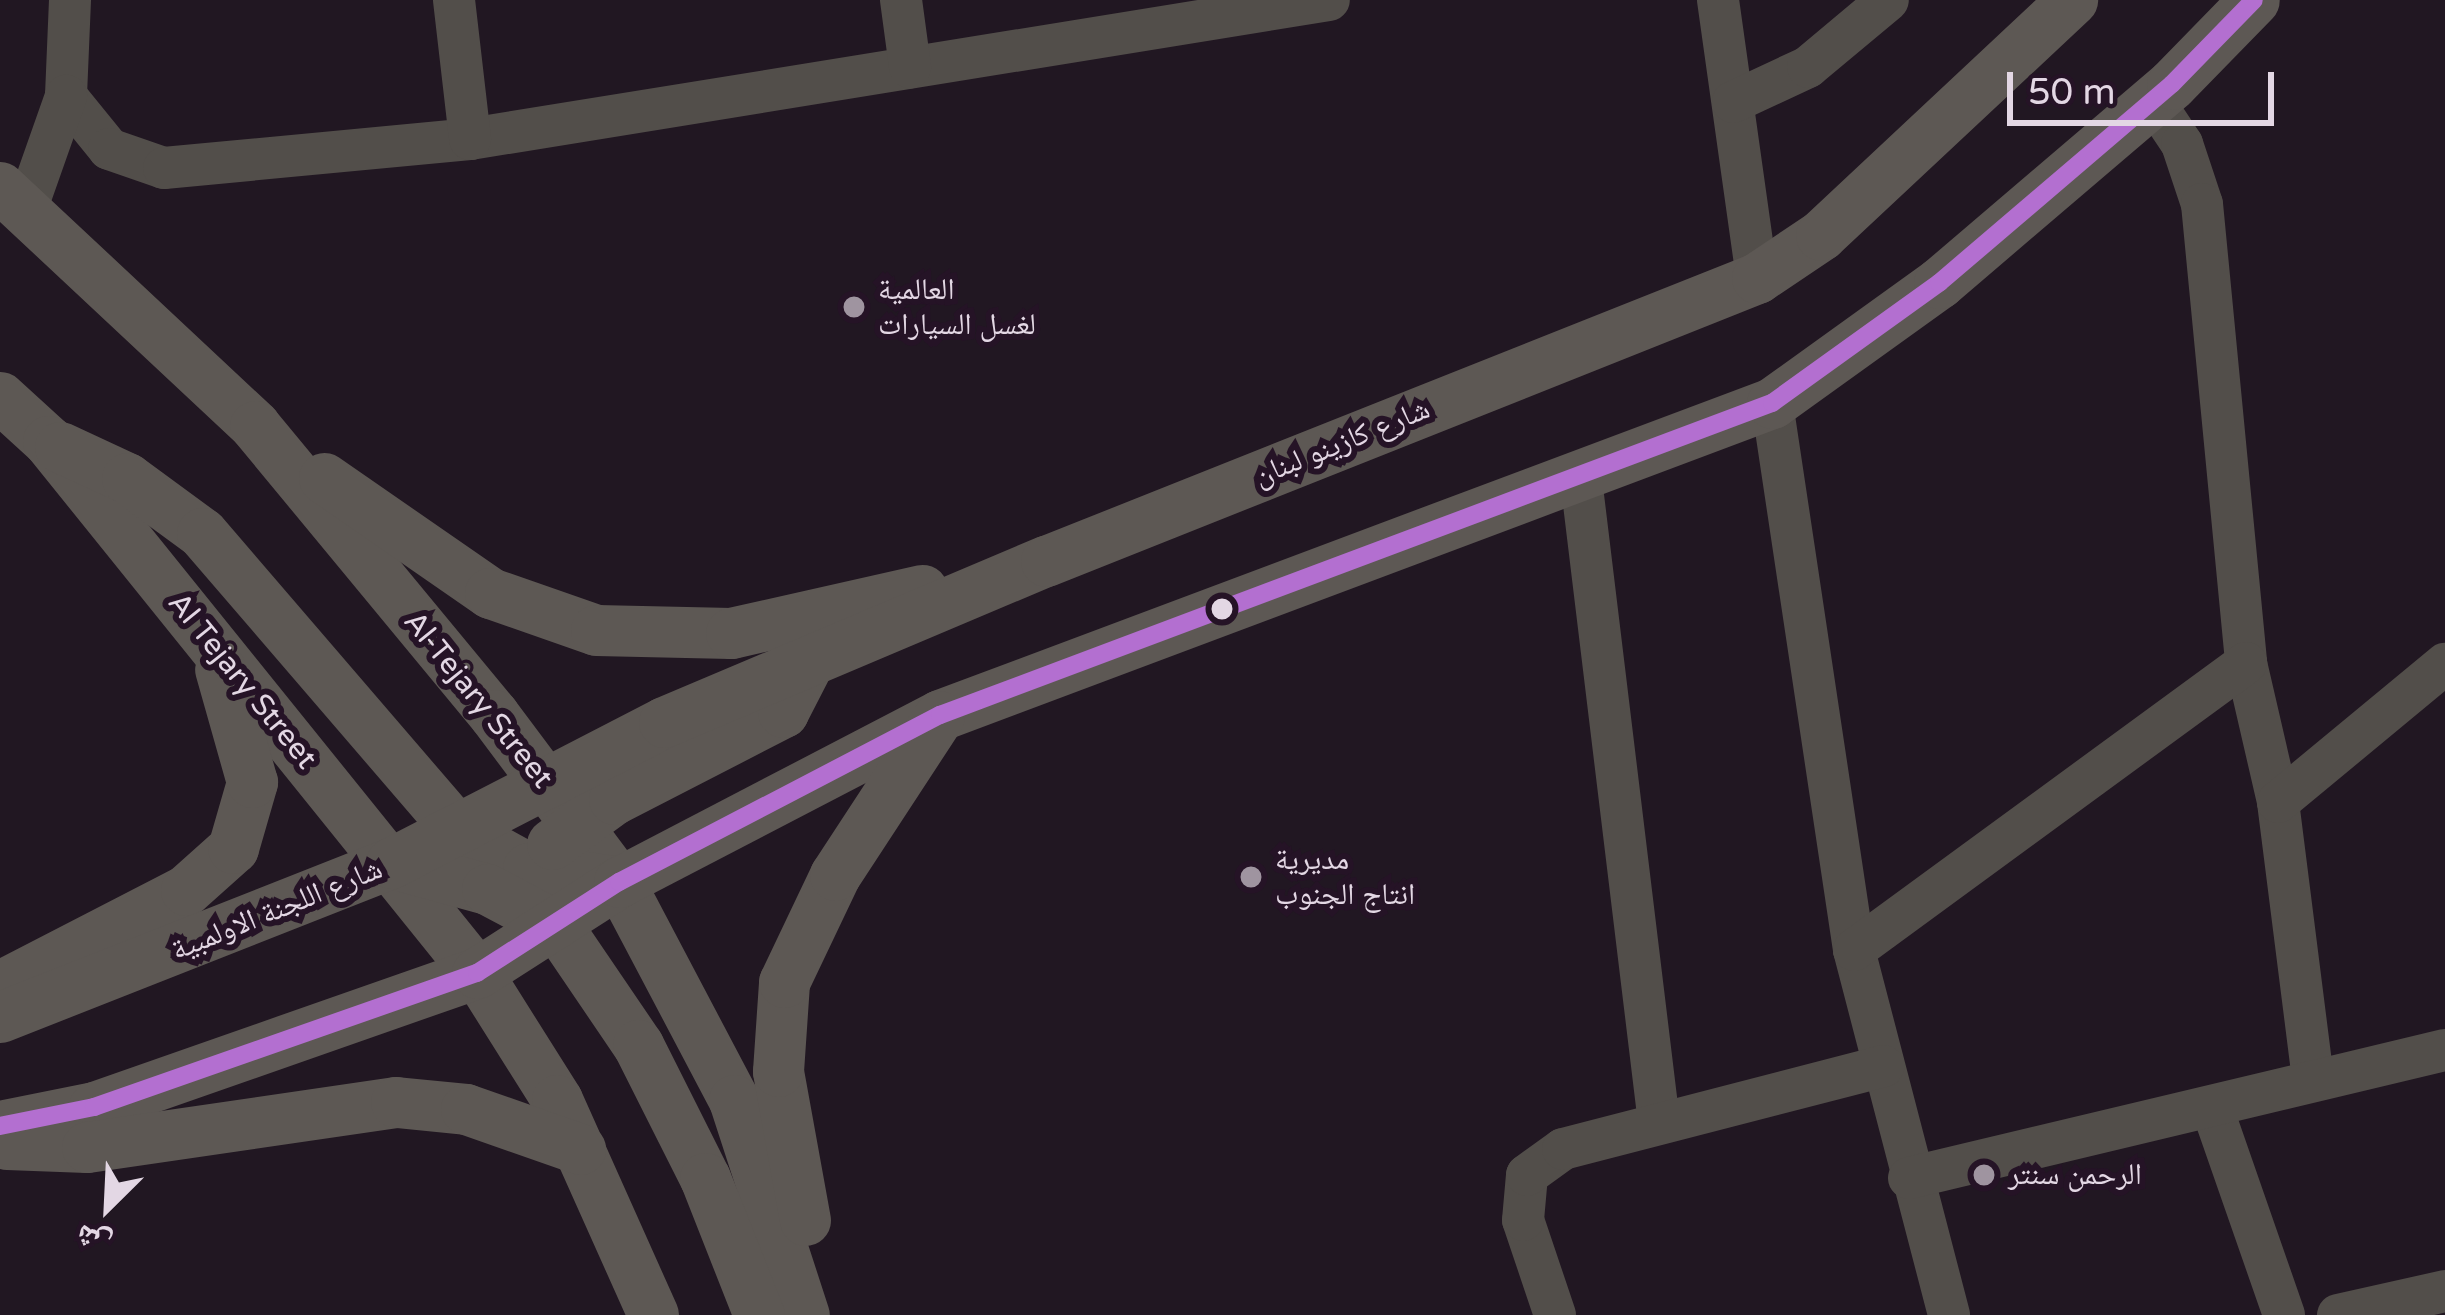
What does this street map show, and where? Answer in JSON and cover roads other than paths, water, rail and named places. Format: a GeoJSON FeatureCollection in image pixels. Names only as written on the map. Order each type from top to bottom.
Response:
{"type":"FeatureCollection","features":[{"type":"Feature","properties":{"kind":"main road","name":"شارع كازينو لبنان"},"geometry":{"type":"LineString","coordinates":[[543,781],[664,722],[806,668],[1046,561],[1757,278],[1821,235],[2072,0]]}},
{"type":"Feature","properties":{"kind":"main road"},"geometry":{"type":"LineString","coordinates":[[0,1126],[94,1107],[477,973],[619,882],[940,715],[1581,479],[1772,403],[1874,336],[2152,99],[2254,0]]}},
{"type":"Feature","properties":{"kind":"main road","name":"Al-Tejary Street"},"geometry":{"type":"LineString","coordinates":[[14,197],[255,426],[543,781],[619,882],[734,1100],[804,1315]]}},
{"type":"Feature","properties":{"kind":"main road","name":"Al Tejary Street"},"geometry":{"type":"LineString","coordinates":[[0,397],[48,441],[477,973]]}},
{"type":"Feature","properties":{"kind":"main road"},"geometry":{"type":"LineString","coordinates":[[255,426],[445,568],[527,610],[596,630],[654,636],[748,630],[1046,561]]}},
{"type":"Feature","properties":{"kind":"main road"},"geometry":{"type":"LineString","coordinates":[[48,441],[127,478],[202,533],[457,829],[557,926],[638,1045],[705,1178],[759,1315]]}},
{"type":"Feature","properties":{"kind":"main road"},"geometry":{"type":"LineString","coordinates":[[0,986],[186,890],[232,848],[252,782],[213,645]]}},
{"type":"Feature","properties":{"kind":"main road"},"geometry":{"type":"LineString","coordinates":[[477,973],[518,884],[574,822],[783,712],[806,668]]}},
{"type":"Feature","properties":{"kind":"main road"},"geometry":{"type":"LineString","coordinates":[[825,1315],[787,1130],[777,1015],[794,951],[835,875],[940,715]]}},
{"type":"Feature","properties":{"kind":"main road","name":"شارع اللجنة الاولمبية"},"geometry":{"type":"LineString","coordinates":[[0,1017],[391,863],[543,781]]}},
{"type":"Feature","properties":{"kind":"main road"},"geometry":{"type":"LineString","coordinates":[[391,863],[518,884],[619,882]]}},
{"type":"Feature","properties":{"kind":"main road"},"geometry":{"type":"LineString","coordinates":[[477,973],[526,1043],[580,1149],[653,1315]]}},
{"type":"Feature","properties":{"kind":"main road"},"geometry":{"type":"LineString","coordinates":[[0,1143],[86,1148],[396,1102],[466,1109],[580,1149]]}},
{"type":"Feature","properties":{"kind":"street"},"geometry":{"type":"LineString","coordinates":[[14,197],[67,96],[70,0]]}},
{"type":"Feature","properties":{"kind":"street"},"geometry":{"type":"LineString","coordinates":[[454,0],[470,140]]}},
{"type":"Feature","properties":{"kind":"street"},"geometry":{"type":"LineString","coordinates":[[902,0],[910,68]]}},
{"type":"Feature","properties":{"kind":"street"},"geometry":{"type":"LineString","coordinates":[[67,96],[109,149],[164,167],[470,140],[910,68],[1248,6],[1328,0]]}},
{"type":"Feature","properties":{"kind":"street"},"geometry":{"type":"LineString","coordinates":[[1718,0],[1757,278]]}},
{"type":"Feature","properties":{"kind":"street"},"geometry":{"type":"LineString","coordinates":[[1732,102],[1808,68],[1888,0]]}},
{"type":"Feature","properties":{"kind":"street"},"geometry":{"type":"LineString","coordinates":[[2152,99],[2182,144],[2202,204],[2246,663],[2278,802],[2313,1080]]}},
{"type":"Feature","properties":{"kind":"street"},"geometry":{"type":"LineString","coordinates":[[1772,403],[1854,950],[1909,1178],[1949,1315]]}},
{"type":"Feature","properties":{"kind":"street"},"geometry":{"type":"LineString","coordinates":[[1581,479],[1659,1123]]}},
{"type":"Feature","properties":{"kind":"street"},"geometry":{"type":"LineString","coordinates":[[1854,950],[2246,663]]}},
{"type":"Feature","properties":{"kind":"street"},"geometry":{"type":"LineString","coordinates":[[2278,802],[2445,664]]}},
{"type":"Feature","properties":{"kind":"street"},"geometry":{"type":"LineString","coordinates":[[1909,1178],[2445,1050]]}},
{"type":"Feature","properties":{"kind":"street"},"geometry":{"type":"LineString","coordinates":[[1555,1315],[1523,1220],[1527,1174],[1563,1149],[1883,1066]]}},
{"type":"Feature","properties":{"kind":"street"},"geometry":{"type":"LineString","coordinates":[[2212,1108],[2284,1315]]}},
{"type":"Feature","properties":{"kind":"street"},"geometry":{"type":"LineString","coordinates":[[2338,1315],[2445,1291]]}},
{"type":"Feature","properties":{"kind":"place","name":"العالمية لغسل السيارات"},"geometry":{"type":"Point","coordinates":[854,307]}},
{"type":"Feature","properties":{"kind":"place","name":"مديرية انتاج الجنوب"},"geometry":{"type":"Point","coordinates":[1251,877]}},
{"type":"Feature","properties":{"kind":"place","name":"الرحمن سنتر"},"geometry":{"type":"Point","coordinates":[1984,1175]}}]}
